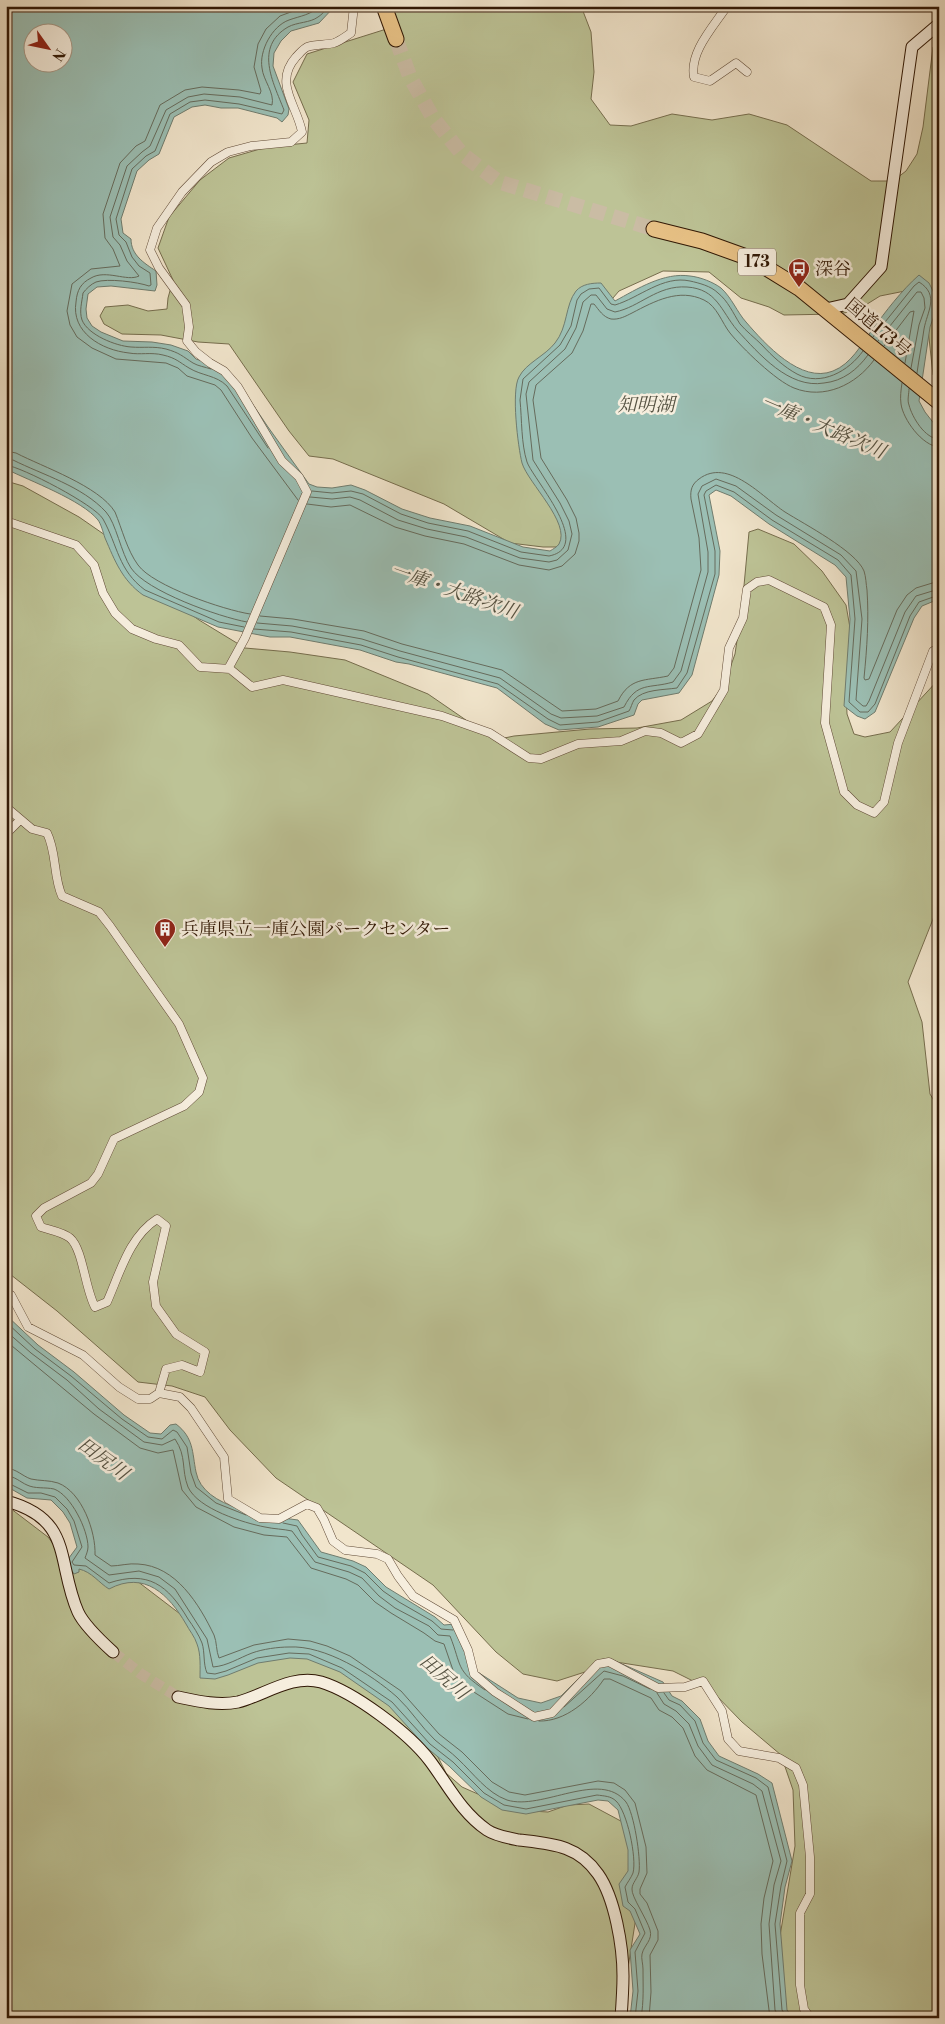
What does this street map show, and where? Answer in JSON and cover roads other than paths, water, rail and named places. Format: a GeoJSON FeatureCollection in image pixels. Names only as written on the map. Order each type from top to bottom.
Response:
{"type":"FeatureCollection","features":[{"type":"Feature","properties":{"kind":"highway"},"geometry":{"type":"LineString","coordinates":[[384,6],[396,39]]}},
{"type":"Feature","properties":{"kind":"highway","name":"国道173号"},"geometry":{"type":"LineString","coordinates":[[654,229],[702,241],[752,259],[799,288],[939,402]]}},
{"type":"Feature","properties":{"kind":"main road"},"geometry":{"type":"LineString","coordinates":[[826,309],[848,304],[881,267],[912,47],[939,24]]}},
{"type":"Feature","properties":{"kind":"main road"},"geometry":{"type":"LineString","coordinates":[[6,1501],[36,1513],[47,1523],[62,1548],[79,1613],[100,1640],[113,1652]]}},
{"type":"Feature","properties":{"kind":"main road"},"geometry":{"type":"LineString","coordinates":[[178,1697],[208,1704],[237,1702],[295,1681],[319,1681],[338,1689],[390,1722],[413,1740],[473,1820],[489,1832],[509,1838],[563,1846],[583,1856],[598,1874],[609,1894],[619,1936],[624,1975],[621,2018]]}},
{"type":"Feature","properties":{"kind":"street"},"geometry":{"type":"LineString","coordinates":[[228,669],[245,638],[307,492],[298,477],[282,462],[238,387],[224,370],[203,357],[187,341],[189,327],[186,305],[158,268],[150,250],[156,228],[182,192],[211,162],[228,152],[251,146],[291,142],[302,132],[286,88],[287,72],[292,61],[305,48],[319,43],[333,43],[351,34],[354,6]]}},
{"type":"Feature","properties":{"kind":"street"},"geometry":{"type":"LineString","coordinates":[[727,6],[697,53],[692,68],[694,77],[710,80],[736,63],[747,72]]}},
{"type":"Feature","properties":{"kind":"street"},"geometry":{"type":"LineString","coordinates":[[6,521],[76,545],[94,565],[103,593],[114,613],[132,629],[156,639],[179,645],[200,667],[228,669],[252,687],[283,680],[375,699],[442,716],[490,733],[529,758],[541,759],[578,744],[621,741],[645,731],[661,733],[681,743],[698,734],[724,690],[729,648],[743,618],[747,589],[757,582],[769,580],[824,607],[831,625],[825,723],[844,792],[857,805],[874,813],[884,802],[898,743],[933,651],[939,648]]}},
{"type":"Feature","properties":{"kind":"street"},"geometry":{"type":"LineString","coordinates":[[6,807],[32,829],[47,834],[53,845],[57,884],[62,896],[99,912],[110,926],[178,1024],[202,1078],[200,1092],[184,1106],[114,1140],[98,1174],[91,1183],[44,1208],[36,1216],[41,1227],[69,1236],[76,1244],[89,1295],[95,1307],[107,1302],[132,1246],[145,1227],[157,1219],[166,1226],[153,1282],[156,1306],[176,1334],[205,1352],[200,1372],[182,1365],[166,1370],[159,1393],[150,1399],[138,1399],[118,1387],[82,1355],[28,1327],[11,1294],[6,1294]]}},
{"type":"Feature","properties":{"kind":"street"},"geometry":{"type":"LineString","coordinates":[[6,834],[20,820]]}},
{"type":"Feature","properties":{"kind":"street"},"geometry":{"type":"LineString","coordinates":[[159,1393],[180,1397],[191,1408],[224,1457],[228,1498],[260,1518],[279,1520],[307,1504],[317,1508],[333,1541],[345,1550],[377,1554],[388,1559],[413,1596],[454,1620],[468,1650],[474,1674],[495,1692],[534,1717],[552,1714],[598,1664],[609,1662],[658,1688],[685,1687],[704,1681],[722,1711],[728,1739],[739,1751],[779,1758],[796,1768],[803,1785],[810,1857],[810,1894],[800,1913],[800,1985],[804,2009],[810,2018]]}},
{"type":"Feature","properties":{"kind":"water","name":"知明湖"},"geometry":{"type":"Polygon","coordinates":[[[6,6],[335,6],[319,23],[291,31],[281,41],[274,53],[273,66],[289,109],[288,115],[282,122],[277,118],[238,108],[221,108],[205,105],[192,107],[174,117],[159,154],[137,171],[121,219],[123,233],[131,239],[133,250],[143,262],[156,271],[157,285],[155,291],[111,286],[97,287],[88,294],[86,309],[87,318],[92,326],[101,332],[123,341],[171,345],[188,351],[196,359],[225,369],[235,378],[309,484],[317,487],[332,488],[351,485],[402,509],[430,518],[470,526],[523,547],[550,551],[559,544],[561,535],[554,514],[522,463],[515,406],[517,384],[522,372],[555,343],[562,330],[572,297],[584,285],[601,283],[615,301],[632,291],[661,279],[680,275],[706,280],[725,292],[746,322],[773,351],[796,367],[821,374],[839,368],[850,359],[894,301],[919,275],[929,283],[935,295],[936,310],[930,327],[919,401],[939,430],[939,599],[922,606],[914,618],[875,712],[865,719],[857,716],[844,706],[850,619],[846,577],[835,565],[769,524],[731,496],[716,490],[709,495],[720,551],[719,575],[692,675],[679,693],[642,700],[638,704],[634,715],[598,727],[559,730],[545,724],[497,688],[396,662],[360,650],[290,637],[270,637],[218,627],[143,595],[120,570],[99,522],[80,505],[6,469],[6,6]]]}},
{"type":"Feature","properties":{"kind":"water","name":"田尻川"},"geometry":{"type":"Polygon","coordinates":[[[6,1315],[38,1345],[74,1372],[124,1415],[150,1433],[161,1434],[170,1425],[176,1424],[182,1429],[189,1440],[201,1485],[211,1495],[223,1502],[254,1513],[298,1520],[321,1552],[353,1561],[366,1567],[386,1587],[435,1617],[444,1625],[456,1624],[476,1671],[518,1698],[541,1703],[561,1696],[590,1667],[597,1661],[604,1659],[613,1660],[663,1682],[672,1696],[682,1701],[700,1719],[708,1741],[719,1756],[758,1774],[772,1783],[792,1861],[785,1887],[780,1924],[787,2010],[793,2018],[630,2018],[633,1991],[630,1950],[640,1934],[630,1911],[623,1906],[619,1884],[628,1871],[628,1850],[618,1810],[608,1801],[598,1800],[526,1814],[502,1810],[481,1797],[426,1747],[389,1706],[340,1672],[307,1659],[290,1658],[258,1663],[215,1679],[200,1678],[200,1657],[196,1641],[179,1613],[164,1595],[145,1584],[134,1582],[109,1589],[84,1570],[79,1569],[79,1572],[74,1574],[66,1562],[77,1547],[70,1523],[63,1512],[51,1500],[27,1498],[6,1486],[6,1315]]]}},
{"type":"Feature","properties":{"kind":"tunnel"},"geometry":{"type":"LineString","coordinates":[[396,39],[410,77],[433,118],[462,154],[499,182],[654,229]]}},
{"type":"Feature","properties":{"kind":"tunnel"},"geometry":{"type":"LineString","coordinates":[[113,1652],[141,1674],[178,1697]]}},
{"type":"Feature","properties":{"kind":"place","name":"深谷"},"geometry":{"type":"Point","coordinates":[799,288]}},
{"type":"Feature","properties":{"kind":"place","name":"兵庫県立一庫公園パークセンター"},"geometry":{"type":"Point","coordinates":[165,948]}},
{"type":"Feature","properties":{"kind":"water label","name":"一庫・大路次川"},"geometry":{"type":"Point","coordinates":[823,427]}},
{"type":"Feature","properties":{"kind":"water label","name":"一庫・大路次川"},"geometry":{"type":"Point","coordinates":[454,591]}}]}
